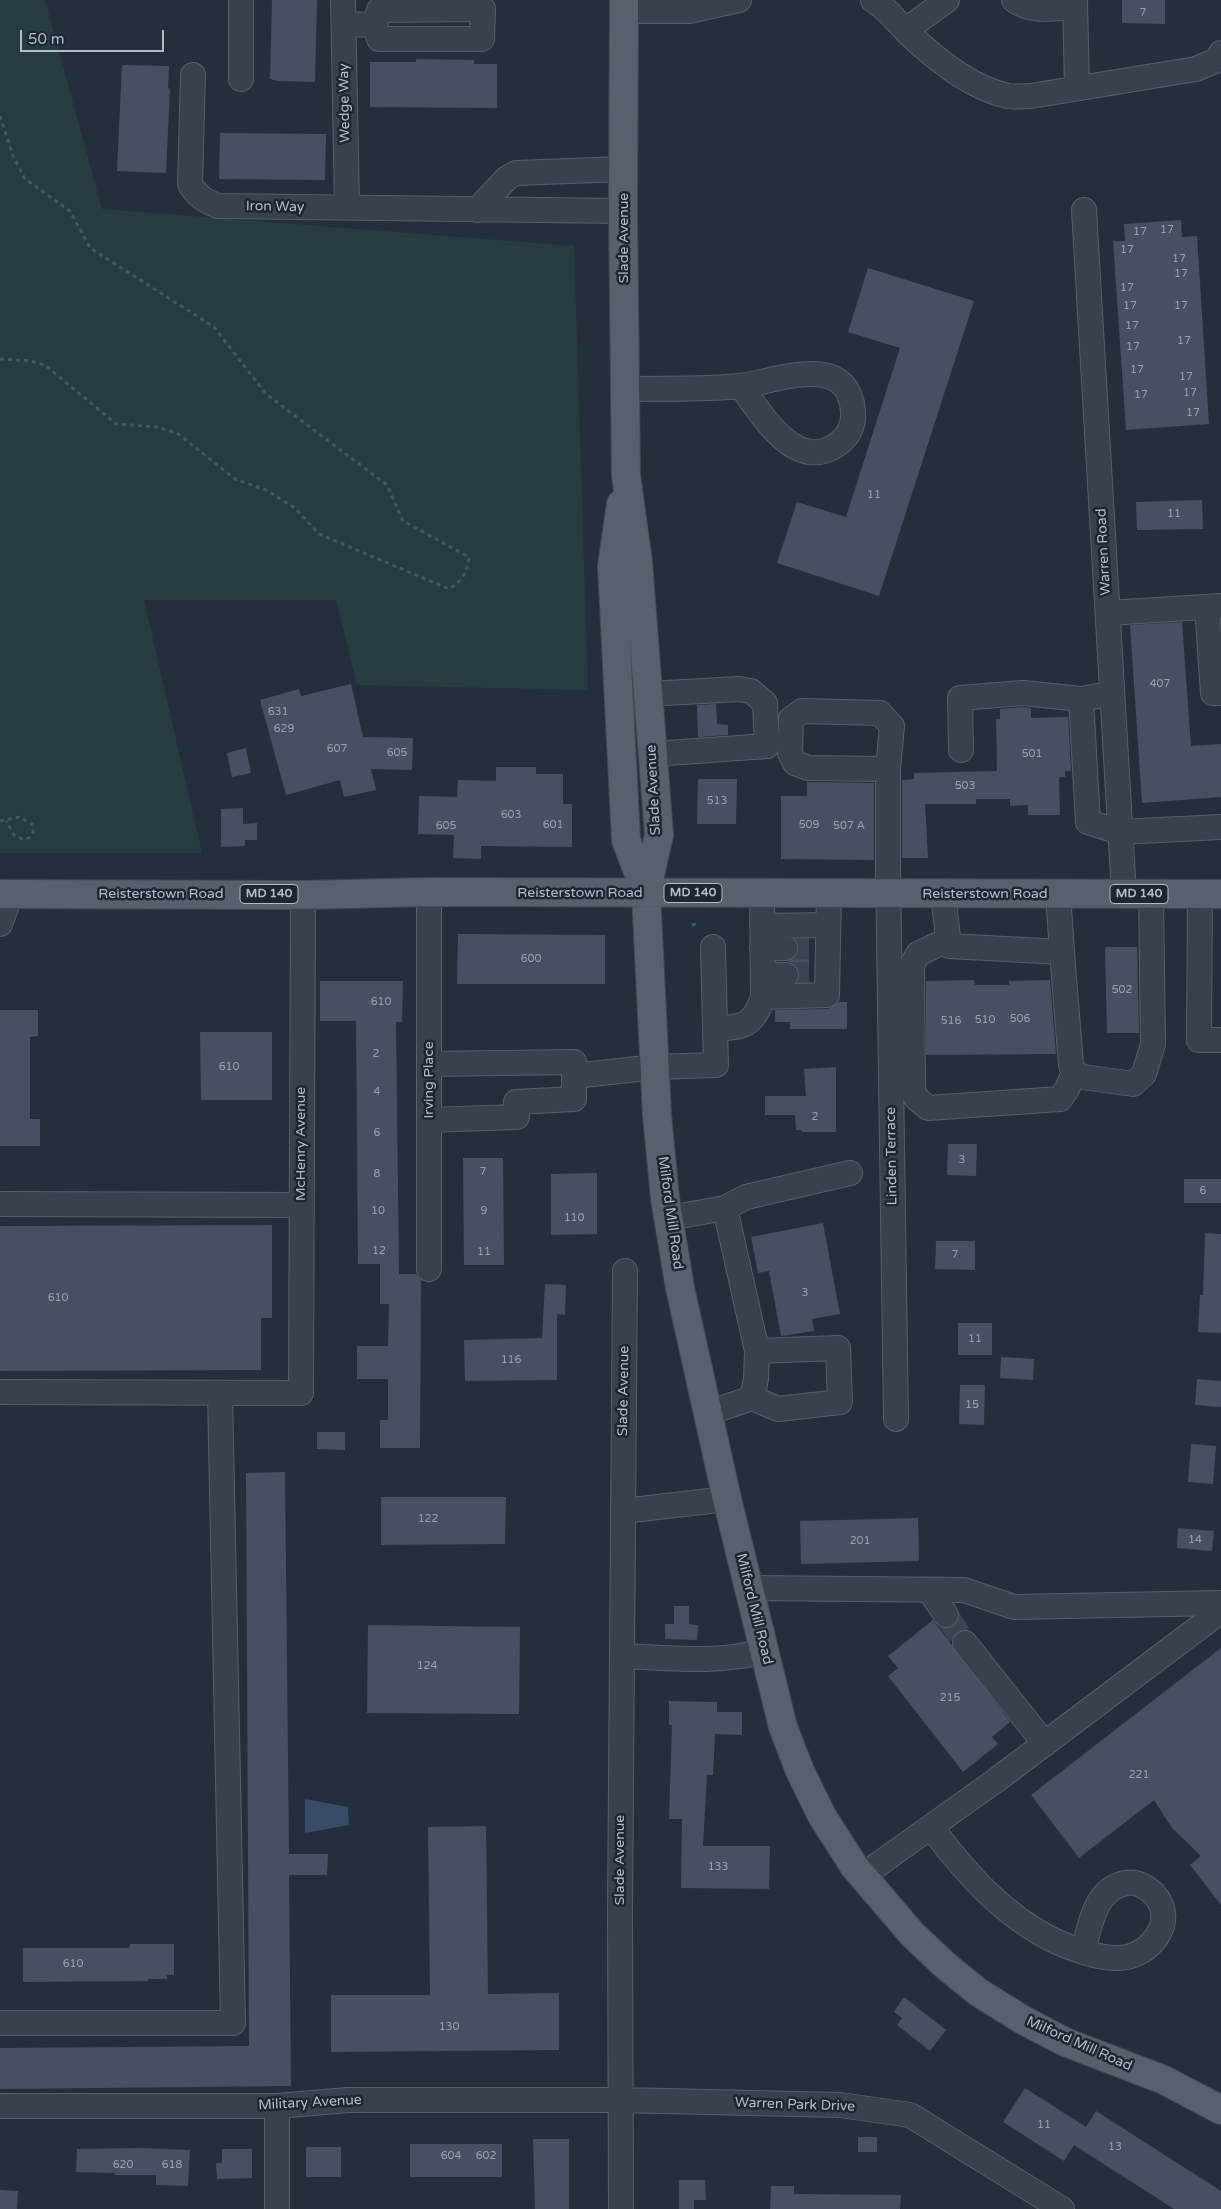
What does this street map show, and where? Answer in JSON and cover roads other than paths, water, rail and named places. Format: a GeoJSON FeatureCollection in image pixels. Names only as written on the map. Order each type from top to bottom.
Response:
{"type":"FeatureCollection","features":[{"type":"Feature","properties":{"kind":"main road","name":"Slade Avenue"},"geometry":{"type":"LineString","coordinates":[[624,6],[623,211],[626,475],[638,562],[659,836],[646,893]]}},
{"type":"Feature","properties":{"kind":"main road","name":"Slade Avenue"},"geometry":{"type":"LineString","coordinates":[[626,475],[612,566],[618,711],[626,840],[646,893]]}},
{"type":"Feature","properties":{"kind":"main road","name":"Reisterstown Road"},"geometry":{"type":"LineString","coordinates":[[5,894],[429,892],[1211,894]]}},
{"type":"Feature","properties":{"kind":"main road","name":"Milford Mill Road"},"geometry":{"type":"LineString","coordinates":[[646,893],[657,1115],[668,1218],[680,1288],[727,1499],[764,1651],[784,1727],[800,1771],[822,1816],[862,1876],[912,1934],[978,1992],[1023,2020],[1066,2042],[1164,2080],[1221,2110]]}},
{"type":"Feature","properties":{"kind":"street"},"geometry":{"type":"LineString","coordinates":[[241,0],[241,79]]}},
{"type":"Feature","properties":{"kind":"street","name":"Wedge Way"},"geometry":{"type":"LineString","coordinates":[[344,0],[346,206]]}},
{"type":"Feature","properties":{"kind":"street"},"geometry":{"type":"LineString","coordinates":[[624,6],[688,11],[740,0]]}},
{"type":"Feature","properties":{"kind":"street"},"geometry":{"type":"LineString","coordinates":[[874,0],[890,11],[906,30],[932,54],[954,70],[974,83],[1008,96],[1031,96],[1196,70],[1217,60],[1221,53]]}},
{"type":"Feature","properties":{"kind":"street"},"geometry":{"type":"LineString","coordinates":[[906,30],[947,0]]}},
{"type":"Feature","properties":{"kind":"street"},"geometry":{"type":"LineString","coordinates":[[1014,0],[1020,5],[1032,8],[1075,4],[1077,88]]}},
{"type":"Feature","properties":{"kind":"street"},"geometry":{"type":"LineString","coordinates":[[344,24],[375,25]]}},
{"type":"Feature","properties":{"kind":"street","name":"Iron Way"},"geometry":{"type":"LineString","coordinates":[[192,75],[190,184],[196,194],[206,202],[218,206],[306,208],[346,206],[477,210],[623,211]]}},
{"type":"Feature","properties":{"kind":"street"},"geometry":{"type":"LineString","coordinates":[[477,210],[507,178],[516,173],[623,169]]}},
{"type":"Feature","properties":{"kind":"street"},"geometry":{"type":"LineString","coordinates":[[556,210],[557,172]]}},
{"type":"Feature","properties":{"kind":"street","name":"Warren Road"},"geometry":{"type":"LineString","coordinates":[[1072,1069],[1083,1076],[1133,1084],[1144,1074],[1153,1044],[1138,894],[1120,832],[1084,210]]}},
{"type":"Feature","properties":{"kind":"street"},"geometry":{"type":"LineString","coordinates":[[626,389],[741,386],[788,375],[810,374],[829,377],[840,382],[850,397],[853,411],[852,428],[843,441],[830,450],[816,453],[803,451],[775,431],[741,386]]}},
{"type":"Feature","properties":{"kind":"street"},"geometry":{"type":"LineString","coordinates":[[1108,613],[1214,606],[1213,693],[1221,693]]}},
{"type":"Feature","properties":{"kind":"street"},"geometry":{"type":"LineString","coordinates":[[648,694],[739,690],[751,691],[765,703],[766,746],[653,754]]}},
{"type":"Feature","properties":{"kind":"street"},"geometry":{"type":"LineString","coordinates":[[961,750],[960,698],[1023,693],[1081,699],[1112,694]]}},
{"type":"Feature","properties":{"kind":"street"},"geometry":{"type":"LineString","coordinates":[[1081,699],[1088,822],[1120,832],[1221,827]]}},
{"type":"Feature","properties":{"kind":"street","name":"Linden Terrace"},"geometry":{"type":"LineString","coordinates":[[888,769],[888,893],[896,1420]]}},
{"type":"Feature","properties":{"kind":"street","name":"Irving Place"},"geometry":{"type":"LineString","coordinates":[[429,892],[429,1269]]}},
{"type":"Feature","properties":{"kind":"street"},"geometry":{"type":"LineString","coordinates":[[762,893],[818,974],[827,995],[770,982]]}},
{"type":"Feature","properties":{"kind":"street"},"geometry":{"type":"LineString","coordinates":[[0,924],[5,894]]}},
{"type":"Feature","properties":{"kind":"street","name":"McHenry Avenue"},"geometry":{"type":"LineString","coordinates":[[220,1393],[301,1393],[303,894]]}},
{"type":"Feature","properties":{"kind":"street"},"geometry":{"type":"LineString","coordinates":[[715,1029],[746,1024],[757,1014],[770,982],[796,940],[829,894]]}},
{"type":"Feature","properties":{"kind":"street"},"geometry":{"type":"LineString","coordinates":[[943,894],[949,946],[1062,952]]}},
{"type":"Feature","properties":{"kind":"street"},"geometry":{"type":"LineString","coordinates":[[947,940],[918,954],[912,965],[913,1088],[916,1098],[928,1108],[1060,1100],[1067,1089],[1072,1069],[1058,894]]}},
{"type":"Feature","properties":{"kind":"street"},"geometry":{"type":"LineString","coordinates":[[1211,894],[1200,1040],[1221,1040]]}},
{"type":"Feature","properties":{"kind":"street"},"geometry":{"type":"LineString","coordinates":[[574,1076],[655,1068],[716,1065],[712,947]]}},
{"type":"Feature","properties":{"kind":"street"},"geometry":{"type":"LineString","coordinates":[[429,1064],[574,1062],[574,1099],[516,1102],[516,1117],[429,1120]]}},
{"type":"Feature","properties":{"kind":"street"},"geometry":{"type":"LineString","coordinates":[[668,1218],[725,1208],[746,1197],[850,1173]]}},
{"type":"Feature","properties":{"kind":"street"},"geometry":{"type":"LineString","coordinates":[[0,1204],[301,1205]]}},
{"type":"Feature","properties":{"kind":"street"},"geometry":{"type":"LineString","coordinates":[[725,1208],[757,1351],[756,1379],[752,1398]]}},
{"type":"Feature","properties":{"kind":"street","name":"Slade Avenue"},"geometry":{"type":"LineString","coordinates":[[620,2209],[625,1270]]}},
{"type":"Feature","properties":{"kind":"street"},"geometry":{"type":"LineString","coordinates":[[708,1413],[752,1398],[778,1409],[840,1402],[838,1348],[757,1351]]}},
{"type":"Feature","properties":{"kind":"street"},"geometry":{"type":"LineString","coordinates":[[0,1392],[220,1393],[233,2023],[0,2023]]}},
{"type":"Feature","properties":{"kind":"street"},"geometry":{"type":"LineString","coordinates":[[623,1511],[727,1499]]}},
{"type":"Feature","properties":{"kind":"street"},"geometry":{"type":"LineString","coordinates":[[749,1588],[964,1590],[1014,1607],[1221,1603]]}},
{"type":"Feature","properties":{"kind":"street"},"geometry":{"type":"LineString","coordinates":[[929,1590],[946,1615]]}},
{"type":"Feature","properties":{"kind":"street"},"geometry":{"type":"LineString","coordinates":[[862,1876],[1045,1744],[1221,1611]]}},
{"type":"Feature","properties":{"kind":"street"},"geometry":{"type":"LineString","coordinates":[[965,1643],[1045,1744]]}},
{"type":"Feature","properties":{"kind":"street"},"geometry":{"type":"LineString","coordinates":[[622,1656],[705,1660],[741,1657],[764,1651]]}},
{"type":"Feature","properties":{"kind":"street"},"geometry":{"type":"LineString","coordinates":[[931,1827],[973,1879],[1009,1912],[1056,1941],[1083,1951]]}},
{"type":"Feature","properties":{"kind":"street","name":"Military Avenue"},"geometry":{"type":"LineString","coordinates":[[0,2106],[277,2106],[348,2100],[620,2100]]}},
{"type":"Feature","properties":{"kind":"street","name":"Warren Park Drive"},"geometry":{"type":"LineString","coordinates":[[620,2100],[840,2105],[910,2115],[1062,2209]]}},
{"type":"Feature","properties":{"kind":"street"},"geometry":{"type":"LineString","coordinates":[[277,2106],[277,2209]]}},
{"type":"Feature","properties":{"kind":"water"},"geometry":{"type":"Polygon","coordinates":[[[305,1799],[348,1807],[349,1825],[305,1833],[305,1799]]]}},
{"type":"Feature","properties":{"kind":"tunnel"},"geometry":{"type":"LineString","coordinates":[[785,948],[809,947]]}},
{"type":"Feature","properties":{"kind":"tunnel"},"geometry":{"type":"LineString","coordinates":[[786,975],[809,974]]}},
{"type":"Feature","properties":{"kind":"tunnel"},"geometry":{"type":"LineString","coordinates":[[946,1615],[965,1643]]}}]}
